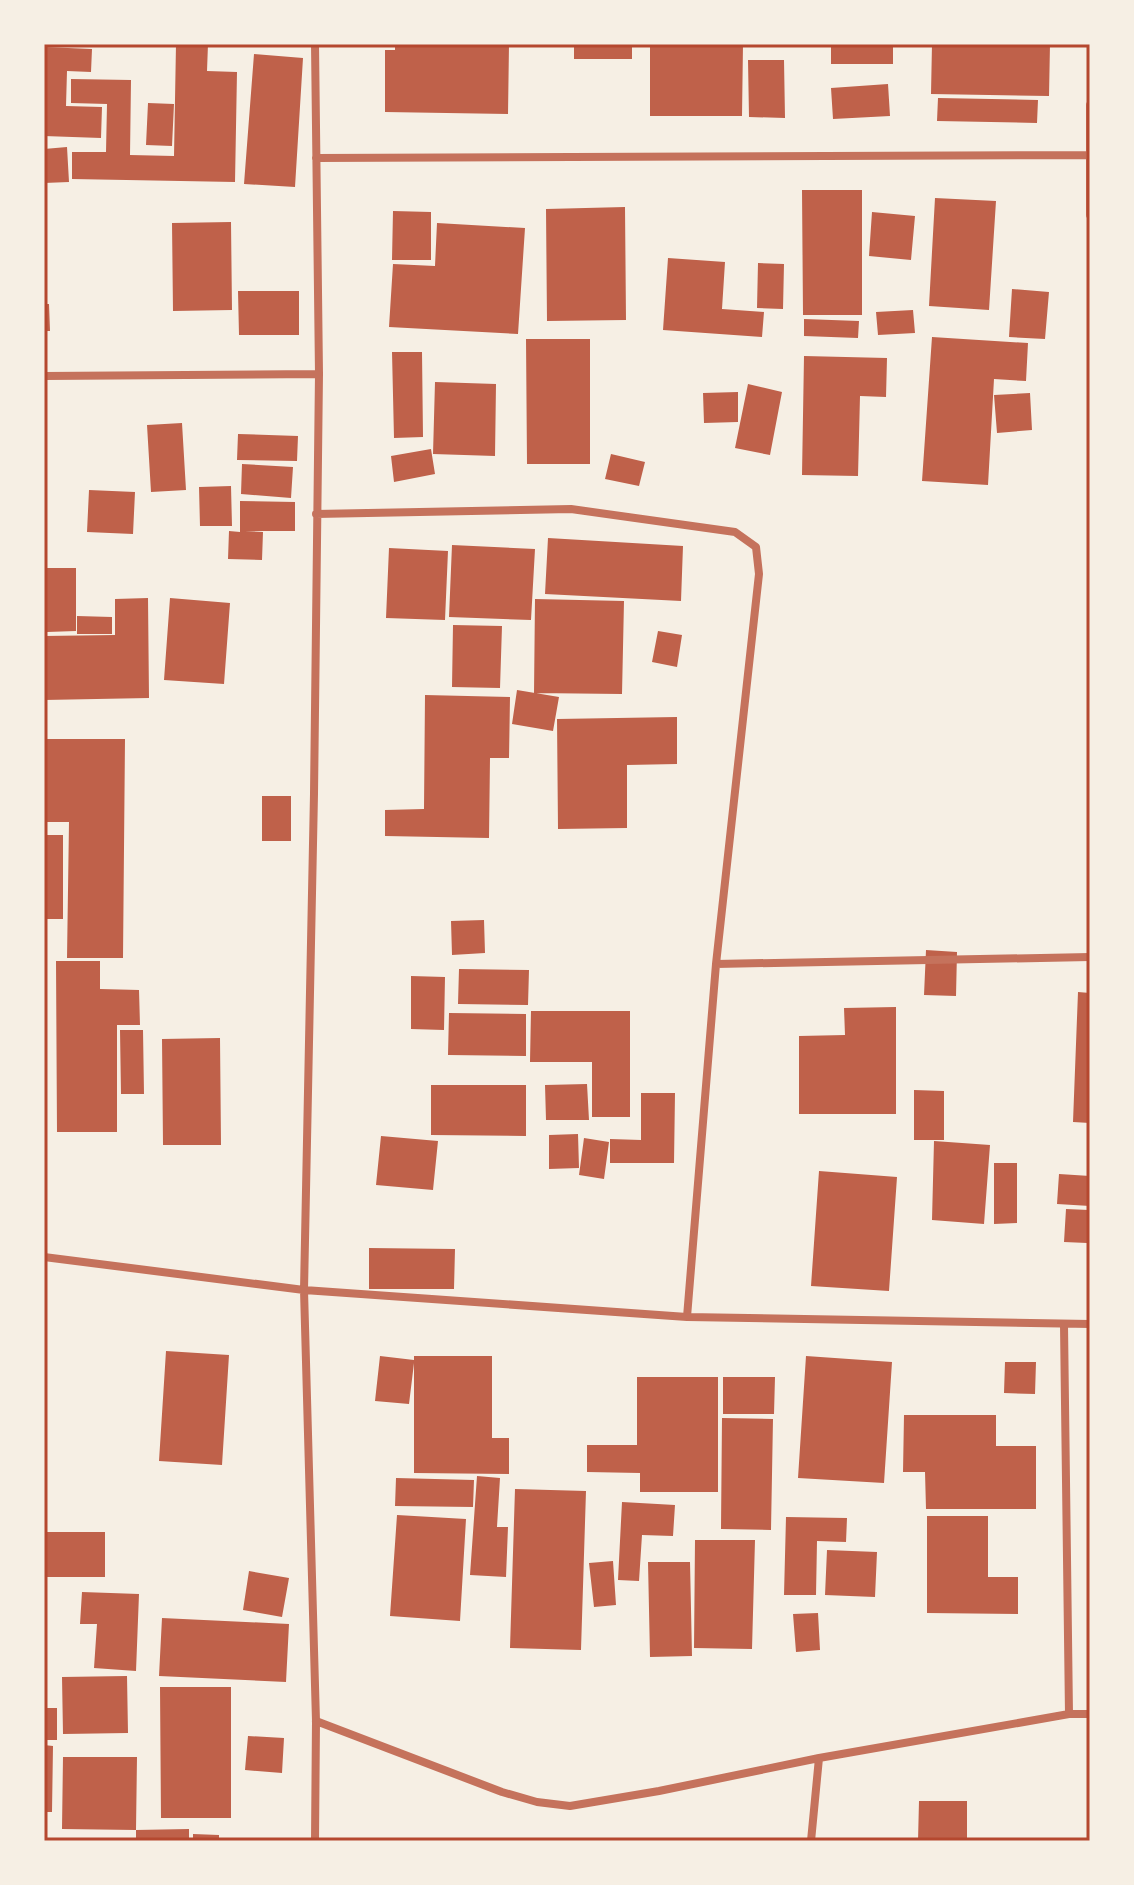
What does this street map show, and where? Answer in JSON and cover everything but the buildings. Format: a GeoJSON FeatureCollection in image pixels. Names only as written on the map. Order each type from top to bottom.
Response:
{"type":"FeatureCollection","features":[{"type":"Feature","properties":{"kind":"street"},"geometry":{"type":"LineString","coordinates":[[315,44],[319,374],[304,1290],[316,1721],[315,1841]]}},
{"type":"Feature","properties":{"kind":"street"},"geometry":{"type":"LineString","coordinates":[[1090,105],[1090,215]]}},
{"type":"Feature","properties":{"kind":"street"},"geometry":{"type":"LineString","coordinates":[[316,158],[1089,155]]}},
{"type":"Feature","properties":{"kind":"street"},"geometry":{"type":"LineString","coordinates":[[44,376],[319,374]]}},
{"type":"Feature","properties":{"kind":"street"},"geometry":{"type":"LineString","coordinates":[[316,514],[571,509],[735,532],[756,547],[759,574],[716,964],[687,1317]]}},
{"type":"Feature","properties":{"kind":"street"},"geometry":{"type":"LineString","coordinates":[[716,964],[1090,957]]}},
{"type":"Feature","properties":{"kind":"street"},"geometry":{"type":"LineString","coordinates":[[44,1257],[304,1290],[687,1317],[1090,1324]]}},
{"type":"Feature","properties":{"kind":"street"},"geometry":{"type":"LineString","coordinates":[[1064,1325],[1069,1714]]}},
{"type":"Feature","properties":{"kind":"street"},"geometry":{"type":"LineString","coordinates":[[316,1721],[502,1792],[537,1802],[570,1806],[819,1758],[1069,1714],[1090,1714]]}},
{"type":"Feature","properties":{"kind":"street"},"geometry":{"type":"LineString","coordinates":[[811,1841],[819,1758]]}}]}
